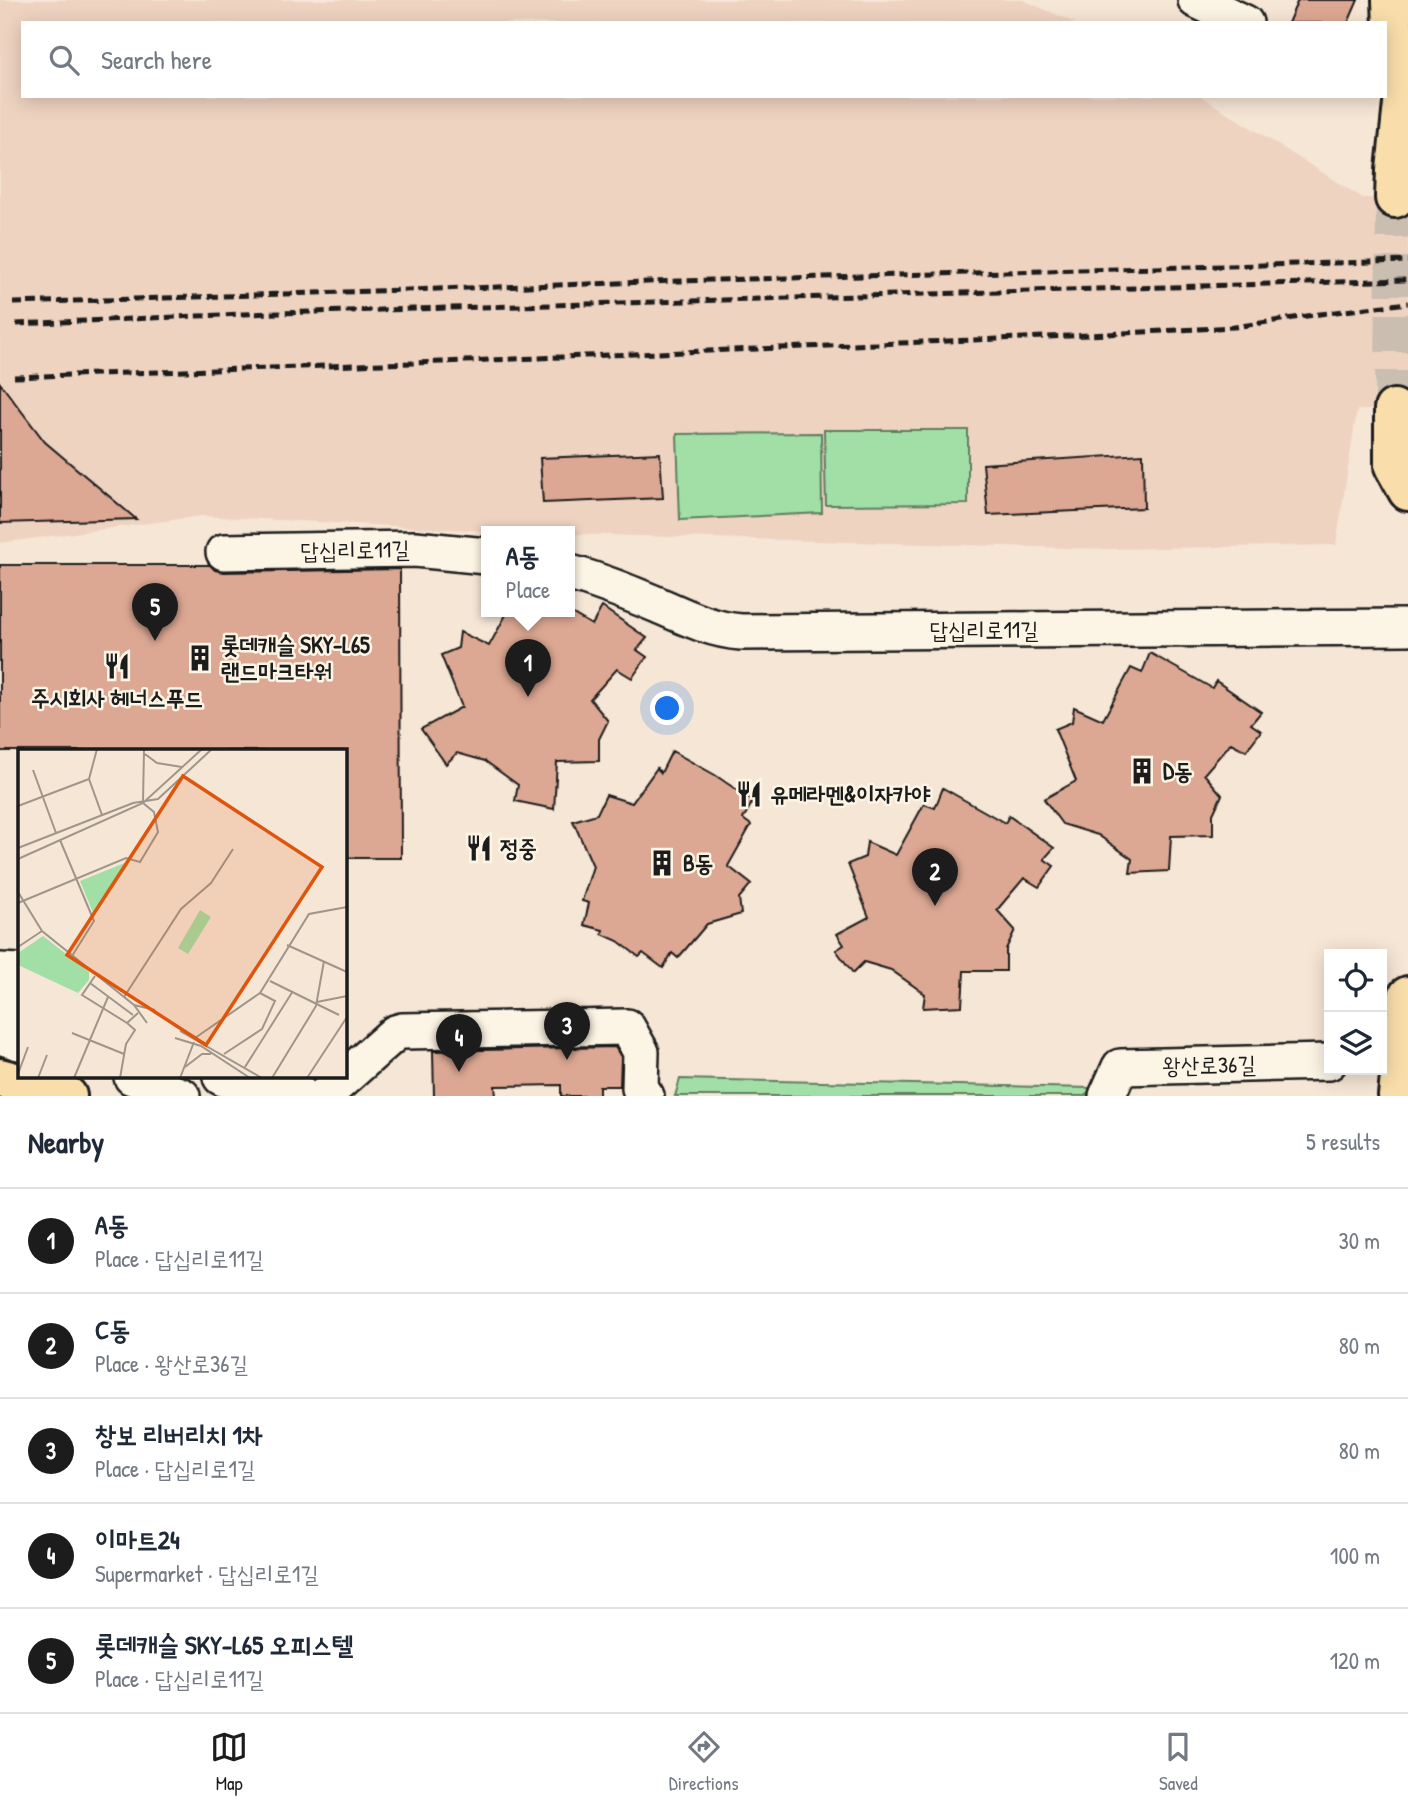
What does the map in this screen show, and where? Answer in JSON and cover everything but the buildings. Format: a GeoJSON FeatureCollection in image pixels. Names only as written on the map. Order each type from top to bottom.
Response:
{"type":"FeatureCollection","features":[{"type":"Feature","properties":{"kind":"main road"},"geometry":{"type":"LineString","coordinates":[[1392,0],[1392,27],[1402,87],[1395,198]]}},
{"type":"Feature","properties":{"kind":"main road"},"geometry":{"type":"LineString","coordinates":[[1394,409],[1394,466],[1408,491]]}},
{"type":"Feature","properties":{"kind":"main road"},"geometry":{"type":"LineString","coordinates":[[1394,1073],[1408,996]]}},
{"type":"Feature","properties":{"kind":"main road"},"geometry":{"type":"LineString","coordinates":[[0,1078],[67,1096]]}},
{"type":"Feature","properties":{"kind":"street"},"geometry":{"type":"LineString","coordinates":[[1196,0],[1241,21]]}},
{"type":"Feature","properties":{"kind":"street","name":"답십리로11길"},"geometry":{"type":"LineString","coordinates":[[223,552],[415,549],[481,555]]}},
{"type":"Feature","properties":{"kind":"street","name":"답십리로11길"},"geometry":{"type":"LineString","coordinates":[[575,575],[613,586],[690,619],[741,632],[1408,627]]}},
{"type":"Feature","properties":{"kind":"street"},"geometry":{"type":"LineString","coordinates":[[0,971],[18,972]]}},
{"type":"Feature","properties":{"kind":"street"},"geometry":{"type":"LineString","coordinates":[[0,1003],[18,1009]]}},
{"type":"Feature","properties":{"kind":"street"},"geometry":{"type":"LineString","coordinates":[[346,1076],[395,1033],[402,1031],[627,1027],[641,1052],[640,1088],[646,1096]]}},
{"type":"Feature","properties":{"kind":"street"},"geometry":{"type":"LineString","coordinates":[[0,1037],[18,1042]]}},
{"type":"Feature","properties":{"kind":"street","name":"왕산로36길"},"geometry":{"type":"LineString","coordinates":[[1107,1096],[1120,1067],[1324,1062]]}},
{"type":"Feature","properties":{"kind":"street"},"geometry":{"type":"LineString","coordinates":[[135,1078],[182,1096]]}},
{"type":"Feature","properties":{"kind":"street"},"geometry":{"type":"LineString","coordinates":[[223,1078],[261,1096]]}},
{"type":"Feature","properties":{"kind":"street"},"geometry":{"type":"LineString","coordinates":[[283,1078],[302,1096]]}},
{"type":"Feature","properties":{"kind":"street"},"geometry":{"type":"LineString","coordinates":[[324,1096],[344,1078]]}},
{"type":"Feature","properties":{"kind":"shaded area"},"geometry":{"type":"Polygon","coordinates":[[[0,0],[1023,0],[1071,21],[21,21],[21,98],[1203,98],[1363,198],[1408,198],[1408,409],[1357,410],[1336,545],[1106,549],[575,534],[575,526],[481,526],[481,531],[201,516],[0,543],[0,0]]]}},
{"type":"Feature","properties":{"kind":"green space"},"geometry":{"type":"Polygon","coordinates":[[[824,430],[968,430],[968,504],[826,505],[824,430]]]}},
{"type":"Feature","properties":{"kind":"green space"},"geometry":{"type":"Polygon","coordinates":[[[821,433],[822,513],[680,520],[677,434],[821,433]]]}},
{"type":"Feature","properties":{"kind":"green space"},"geometry":{"type":"Polygon","coordinates":[[[680,1079],[1091,1088],[1085,1096],[675,1096],[680,1079]]]}},
{"type":"Feature","properties":{"kind":"tunnel"},"geometry":{"type":"LineString","coordinates":[[1394,409],[1395,198]]}},
{"type":"Feature","properties":{"kind":"railway"},"geometry":{"type":"LineString","coordinates":[[13,303],[1408,261]]}},
{"type":"Feature","properties":{"kind":"railway"},"geometry":{"type":"LineString","coordinates":[[16,324],[243,314],[1408,280]]}},
{"type":"Feature","properties":{"kind":"railway"},"geometry":{"type":"LineString","coordinates":[[14,377],[1070,336],[1234,327],[1408,303]]}},
{"type":"Feature","properties":{"kind":"place","name":"롯데캐슬 SKY-L65 오피스텔"},"geometry":{"type":"Point","coordinates":[155,641]}},
{"type":"Feature","properties":{"kind":"place","name":"롯데캐슬 SKY-L65 랜드마크타워"},"geometry":{"type":"Point","coordinates":[200,658]}},
{"type":"Feature","properties":{"kind":"place","name":"주시회사 헤너스푸드"},"geometry":{"type":"Point","coordinates":[117,666]}},
{"type":"Feature","properties":{"kind":"place","name":"A동"},"geometry":{"type":"Point","coordinates":[528,697]}},
{"type":"Feature","properties":{"kind":"place","name":"D동"},"geometry":{"type":"Point","coordinates":[1142,771]}},
{"type":"Feature","properties":{"kind":"place","name":"유메라멘&이자카야"},"geometry":{"type":"Point","coordinates":[749,794]}},
{"type":"Feature","properties":{"kind":"place","name":"정중"},"geometry":{"type":"Point","coordinates":[479,848]}},
{"type":"Feature","properties":{"kind":"place","name":"B동"},"geometry":{"type":"Point","coordinates":[662,863]}},
{"type":"Feature","properties":{"kind":"place","name":"C동"},"geometry":{"type":"Point","coordinates":[935,906]}},
{"type":"Feature","properties":{"kind":"place","name":"창보 리버리치 1차"},"geometry":{"type":"Point","coordinates":[567,1060]}},
{"type":"Feature","properties":{"kind":"place","name":"이마트24"},"geometry":{"type":"Point","coordinates":[459,1072]}}]}
